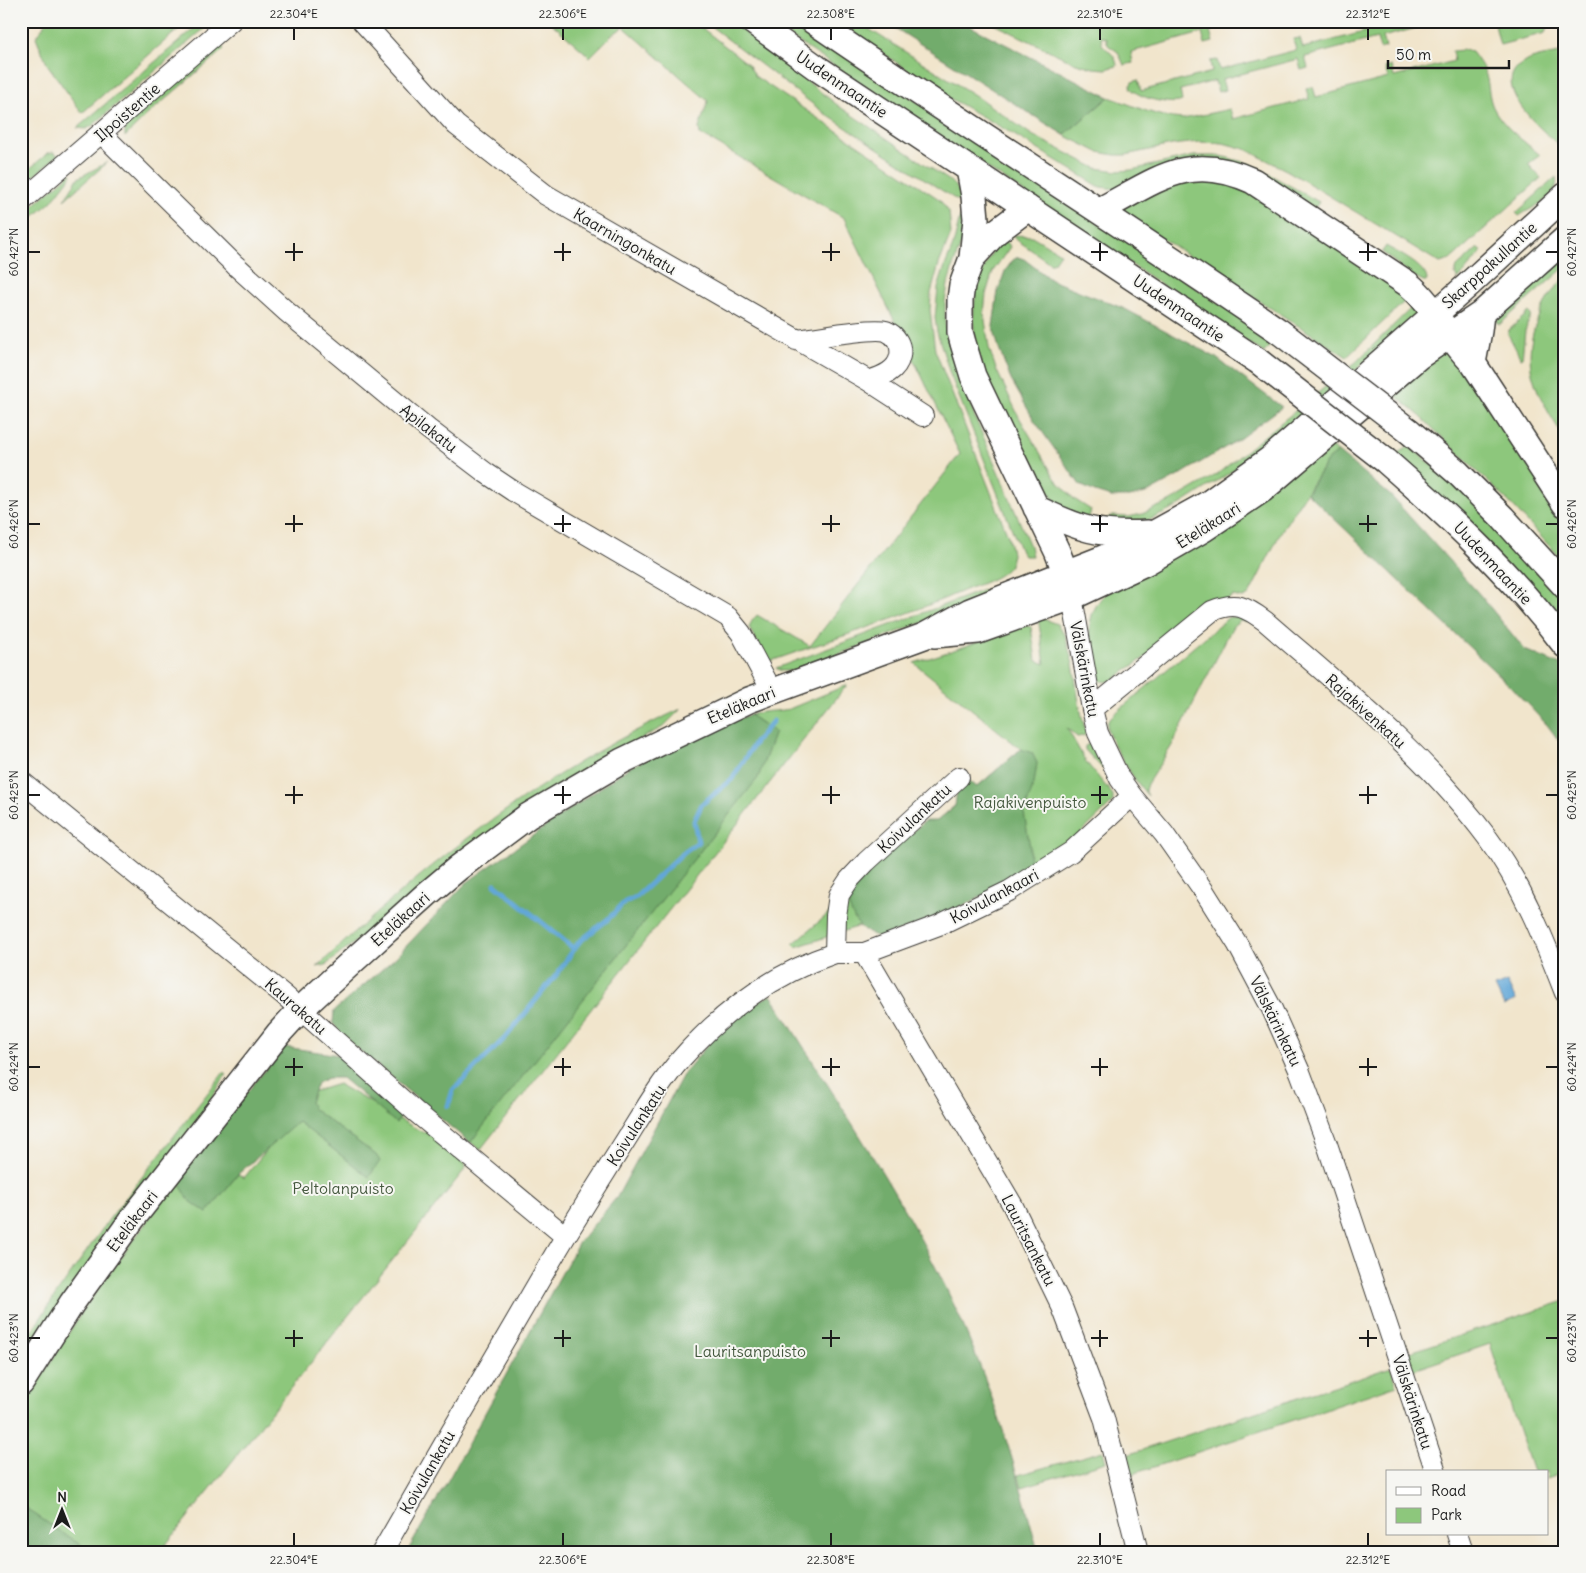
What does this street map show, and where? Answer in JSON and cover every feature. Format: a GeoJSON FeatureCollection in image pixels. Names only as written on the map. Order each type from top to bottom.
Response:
{"type":"FeatureCollection","features":[{"type":"Feature","properties":{"kind":"main road","name":"Uudenmaantie"},"geometry":{"type":"LineString","coordinates":[[752,21],[817,68],[1258,361],[1386,461],[1439,507],[1475,542],[1522,593],[1565,645]]}},
{"type":"Feature","properties":{"kind":"main road"},"geometry":{"type":"LineString","coordinates":[[813,21],[917,92],[1100,210],[1280,332],[1409,431],[1458,473],[1565,586]]}},
{"type":"Feature","properties":{"kind":"main road"},"geometry":{"type":"LineString","coordinates":[[1100,210],[1175,172],[1209,167],[1228,171],[1253,181],[1408,284],[1420,294],[1462,353],[1473,363],[1565,504]]}},
{"type":"Feature","properties":{"kind":"main road"},"geometry":{"type":"LineString","coordinates":[[969,169],[976,219],[972,258],[962,286],[960,300],[960,332],[974,376],[1036,508],[1069,585]]}},
{"type":"Feature","properties":{"kind":"main road","name":"Skarppakullantie"},"geometry":{"type":"LineString","coordinates":[[1435,314],[1565,196]]}},
{"type":"Feature","properties":{"kind":"main road"},"geometry":{"type":"LineString","coordinates":[[972,258],[996,232],[1028,208]]}},
{"type":"Feature","properties":{"kind":"main road","name":"Skarppakullantie"},"geometry":{"type":"LineString","coordinates":[[1450,334],[1481,314],[1565,239]]}},
{"type":"Feature","properties":{"kind":"main road","name":"Eteläkaari"},"geometry":{"type":"LineString","coordinates":[[21,1383],[72,1302],[133,1218],[279,1033],[301,1010],[427,894],[478,853],[528,816],[622,761],[697,724],[772,691],[924,636],[978,631],[1069,585],[1133,545],[1209,503],[1270,460],[1435,314]]}},
{"type":"Feature","properties":{"kind":"main road"},"geometry":{"type":"LineString","coordinates":[[1473,363],[1480,331],[1481,314]]}},
{"type":"Feature","properties":{"kind":"main road","name":"Eteläkaari"},"geometry":{"type":"LineString","coordinates":[[1069,585],[1147,562],[1204,529],[1262,490],[1418,358],[1450,334]]}},
{"type":"Feature","properties":{"kind":"main road"},"geometry":{"type":"LineString","coordinates":[[1036,508],[1072,525],[1090,531],[1127,534],[1158,532]]}},
{"type":"Feature","properties":{"kind":"street","name":"Ilpoistentie"},"geometry":{"type":"LineString","coordinates":[[21,202],[231,21]]}},
{"type":"Feature","properties":{"kind":"street","name":"Kaarningonkatu"},"geometry":{"type":"LineString","coordinates":[[362,21],[456,125],[546,195],[869,381],[923,416]]}},
{"type":"Feature","properties":{"kind":"street","name":"Apilakatu"},"geometry":{"type":"LineString","coordinates":[[102,134],[235,265],[287,312],[428,429],[513,491],[728,617],[741,632],[772,691]]}},
{"type":"Feature","properties":{"kind":"street"},"geometry":{"type":"LineString","coordinates":[[796,340],[879,330],[892,334],[899,343],[901,351],[900,360],[896,368],[883,376],[869,381]]}},
{"type":"Feature","properties":{"kind":"street","name":"Välskärinkatu"},"geometry":{"type":"LineString","coordinates":[[1069,585],[1098,733],[1120,779],[1164,834],[1204,890],[1238,945],[1272,1009],[1300,1072],[1327,1144],[1435,1470]]}},
{"type":"Feature","properties":{"kind":"street","name":"Rajakivenkatu"},"geometry":{"type":"LineString","coordinates":[[1092,709],[1212,611],[1223,606],[1234,606],[1249,610],[1265,621],[1386,728],[1423,762],[1460,802],[1488,839],[1512,877],[1540,930],[1565,992]]}},
{"type":"Feature","properties":{"kind":"street","name":"Koivulankatu"},"geometry":{"type":"LineString","coordinates":[[382,1552],[565,1236],[660,1087],[681,1059],[738,1005],[756,991],[789,972],[814,960],[835,953],[836,916],[840,895],[849,880],[866,862],[959,777]]}},
{"type":"Feature","properties":{"kind":"street","name":"Kaurakatu"},"geometry":{"type":"LineString","coordinates":[[21,781],[301,1010],[417,1113],[565,1236]]}},
{"type":"Feature","properties":{"kind":"street","name":"Koivulankaari"},"geometry":{"type":"LineString","coordinates":[[835,953],[864,953],[939,925],[1009,891],[1071,852],[1132,796]]}},
{"type":"Feature","properties":{"kind":"street","name":"Lauritsankatu"},"geometry":{"type":"LineString","coordinates":[[864,953],[1012,1204],[1062,1307],[1104,1418],[1138,1552]]}},
{"type":"Feature","properties":{"kind":"street"},"geometry":{"type":"LineString","coordinates":[[1458,1536],[1463,1552]]}},
{"type":"Feature","properties":{"kind":"green space"},"geometry":{"type":"Polygon","coordinates":[[[47,21],[188,21],[82,113],[47,64],[36,37],[47,21]]]}},
{"type":"Feature","properties":{"kind":"green space"},"geometry":{"type":"Polygon","coordinates":[[[203,21],[213,21],[92,126],[86,129],[77,128],[203,21]]]}},
{"type":"Feature","properties":{"kind":"green space"},"geometry":{"type":"Polygon","coordinates":[[[549,21],[693,21],[748,64],[756,77],[939,199],[949,212],[951,234],[939,264],[931,293],[930,310],[935,350],[1008,536],[1012,561],[1004,572],[989,581],[919,609],[771,661],[768,660],[749,628],[757,615],[810,646],[960,454],[844,218],[700,134],[699,128],[708,101],[624,27],[613,34],[590,57],[549,21]]]}},
{"type":"Feature","properties":{"kind":"green space"},"geometry":{"type":"Polygon","coordinates":[[[704,21],[730,21],[840,107],[950,181],[958,189],[967,207],[827,115],[704,21]]]}},
{"type":"Feature","properties":{"kind":"green space"},"geometry":{"type":"Polygon","coordinates":[[[767,21],[796,21],[1274,340],[1264,353],[767,21]]]}},
{"type":"Feature","properties":{"kind":"green space"},"geometry":{"type":"Polygon","coordinates":[[[835,21],[856,21],[976,96],[1032,135],[1096,168],[1118,171],[1131,170],[1194,156],[1221,156],[1251,164],[1319,202],[1315,208],[1249,170],[1117,189],[1100,187],[949,98],[835,21]]]}},
{"type":"Feature","properties":{"kind":"green space"},"geometry":{"type":"Polygon","coordinates":[[[884,21],[960,21],[1109,97],[1064,135],[884,21]]]}},
{"type":"Feature","properties":{"kind":"green space"},"geometry":{"type":"Polygon","coordinates":[[[988,21],[1248,21],[1210,31],[1213,42],[1205,44],[1202,33],[1131,52],[1133,63],[1124,65],[1118,52],[1108,45],[1106,38],[1101,37],[1102,44],[1114,56],[1117,66],[1106,69],[1093,68],[1073,62],[988,21]]]}},
{"type":"Feature","properties":{"kind":"green space"},"geometry":{"type":"Polygon","coordinates":[[[1373,21],[1379,21],[1381,28],[1406,21],[1442,21],[1383,37],[1386,47],[1380,49],[1377,38],[1305,57],[1308,68],[1301,70],[1298,59],[1222,79],[1225,90],[1218,92],[1215,81],[1180,90],[1182,101],[1163,102],[1146,98],[1130,87],[1132,82],[1138,80],[1141,91],[1212,72],[1210,61],[1217,60],[1220,70],[1296,50],[1293,39],[1300,38],[1303,48],[1375,29],[1373,21]]]}},
{"type":"Feature","properties":{"kind":"green space"},"geometry":{"type":"Polygon","coordinates":[[[1494,21],[1565,22],[1547,28],[1545,33],[1500,45],[1494,21]]]}},
{"type":"Feature","properties":{"kind":"green space"},"geometry":{"type":"Polygon","coordinates":[[[220,44],[224,49],[148,114],[125,137],[125,128],[129,123],[220,44]]]}},
{"type":"Feature","properties":{"kind":"green space"},"geometry":{"type":"Polygon","coordinates":[[[1463,50],[1472,52],[1483,68],[1492,104],[1502,121],[1540,155],[1528,164],[1541,178],[1450,260],[1440,263],[1288,171],[1245,149],[1223,143],[1199,142],[1172,145],[1126,155],[1115,155],[1098,152],[1064,135],[1109,97],[1155,114],[1183,119],[1230,109],[1233,119],[1309,99],[1306,89],[1313,87],[1316,97],[1388,78],[1385,68],[1391,66],[1394,77],[1454,61],[1452,51],[1463,50]]]}},
{"type":"Feature","properties":{"kind":"green space"},"geometry":{"type":"Polygon","coordinates":[[[1565,52],[1565,150],[1546,134],[1525,111],[1516,98],[1512,86],[1512,75],[1525,62],[1565,52]]]}},
{"type":"Feature","properties":{"kind":"green space"},"geometry":{"type":"Polygon","coordinates":[[[53,152],[58,155],[21,187],[21,176],[48,153],[53,152]]]}},
{"type":"Feature","properties":{"kind":"green space"},"geometry":{"type":"Polygon","coordinates":[[[108,162],[64,200],[78,178],[108,162]]]}},
{"type":"Feature","properties":{"kind":"green space"},"geometry":{"type":"Polygon","coordinates":[[[71,173],[72,175],[51,202],[21,227],[21,216],[71,173]]]}},
{"type":"Feature","properties":{"kind":"green space"},"geometry":{"type":"Polygon","coordinates":[[[1556,177],[1556,184],[1550,196],[1519,216],[1516,213],[1556,177]]]}},
{"type":"Feature","properties":{"kind":"green space"},"geometry":{"type":"Polygon","coordinates":[[[1181,180],[1238,182],[1409,297],[1347,357],[1116,209],[1181,180]]]}},
{"type":"Feature","properties":{"kind":"green space"},"geometry":{"type":"Polygon","coordinates":[[[965,216],[967,228],[948,284],[945,302],[945,324],[974,415],[1030,546],[1032,556],[1024,556],[1021,552],[950,374],[937,332],[935,318],[938,288],[953,246],[960,217],[965,216]]]}},
{"type":"Feature","properties":{"kind":"green space"},"geometry":{"type":"Polygon","coordinates":[[[1013,235],[1032,236],[1060,253],[1053,263],[1050,263],[1014,238],[1013,235]]]}},
{"type":"Feature","properties":{"kind":"green space"},"geometry":{"type":"Polygon","coordinates":[[[1000,240],[1008,243],[1010,247],[993,271],[986,294],[984,313],[989,348],[996,369],[1019,417],[1055,478],[1074,499],[1091,510],[1087,524],[1062,509],[1051,496],[996,399],[981,363],[976,346],[974,305],[983,271],[1000,240]]]}},
{"type":"Feature","properties":{"kind":"green space"},"geometry":{"type":"Polygon","coordinates":[[[1386,246],[1417,265],[1425,275],[1426,282],[1412,276],[1382,252],[1386,246]]]}},
{"type":"Feature","properties":{"kind":"green space"},"geometry":{"type":"Polygon","coordinates":[[[1478,248],[1482,251],[1458,280],[1455,274],[1457,267],[1478,248]]]}},
{"type":"Feature","properties":{"kind":"green space"},"geometry":{"type":"Polygon","coordinates":[[[1565,254],[1565,267],[1500,324],[1496,322],[1503,310],[1565,254]]]}},
{"type":"Feature","properties":{"kind":"green space"},"geometry":{"type":"Polygon","coordinates":[[[1018,257],[1024,259],[1051,280],[1125,309],[1215,357],[1282,407],[1239,439],[1149,492],[1130,497],[1111,497],[1080,485],[1034,420],[1011,380],[999,349],[993,326],[998,291],[1005,271],[1013,260],[1018,257]]]}},
{"type":"Feature","properties":{"kind":"green space"},"geometry":{"type":"Polygon","coordinates":[[[1565,278],[1565,439],[1539,393],[1530,364],[1530,351],[1532,337],[1541,310],[1556,287],[1565,278]]]}},
{"type":"Feature","properties":{"kind":"green space"},"geometry":{"type":"Polygon","coordinates":[[[1414,305],[1417,308],[1416,315],[1288,432],[1222,478],[1175,508],[1143,523],[1098,522],[1113,516],[1128,517],[1142,514],[1173,500],[1216,475],[1356,362],[1414,305]]]}},
{"type":"Feature","properties":{"kind":"green space"},"geometry":{"type":"Polygon","coordinates":[[[1529,312],[1531,315],[1525,331],[1522,358],[1508,331],[1529,312]]]}},
{"type":"Feature","properties":{"kind":"green space"},"geometry":{"type":"Polygon","coordinates":[[[1450,349],[1565,518],[1565,563],[1508,501],[1420,416],[1391,392],[1440,350],[1450,349]]]}},
{"type":"Feature","properties":{"kind":"green space"},"geometry":{"type":"Polygon","coordinates":[[[1330,446],[1338,452],[1327,461],[1282,530],[1249,595],[1243,598],[1233,596],[1111,681],[1102,682],[1095,676],[1090,641],[1091,620],[1100,600],[1109,590],[1330,446]]]}},
{"type":"Feature","properties":{"kind":"green space"},"geometry":{"type":"Polygon","coordinates":[[[1409,446],[1455,483],[1565,599],[1565,627],[1395,455],[1409,446]]]}},
{"type":"Feature","properties":{"kind":"green space"},"geometry":{"type":"Polygon","coordinates":[[[1338,452],[1391,496],[1481,596],[1525,650],[1565,667],[1565,749],[1548,726],[1510,686],[1307,493],[1327,461],[1338,452]]]}},
{"type":"Feature","properties":{"kind":"green space"},"geometry":{"type":"Polygon","coordinates":[[[1012,577],[1016,584],[996,595],[794,671],[781,671],[776,668],[989,588],[1012,577]]]}},
{"type":"Feature","properties":{"kind":"green space","name":"Rajakivenpuisto"},"geometry":{"type":"Polygon","coordinates":[[[1038,617],[1057,624],[1065,635],[1073,664],[1086,734],[1077,737],[1067,728],[1086,762],[1113,795],[1113,802],[1080,834],[1024,872],[796,947],[793,944],[1021,749],[914,663],[1024,625],[1031,627],[1036,660],[1045,664],[1038,617]]]}},
{"type":"Feature","properties":{"kind":"green space"},"geometry":{"type":"Polygon","coordinates":[[[1229,617],[1240,617],[1248,622],[1240,620],[1233,626],[1171,747],[1147,784],[1145,790],[1148,796],[1118,752],[1109,734],[1108,721],[1229,617]]]}},
{"type":"Feature","properties":{"kind":"green space"},"geometry":{"type":"Polygon","coordinates":[[[847,685],[480,1150],[378,1066],[775,732],[750,715],[789,709],[847,685]]]}},
{"type":"Feature","properties":{"kind":"green space"},"geometry":{"type":"Polygon","coordinates":[[[681,709],[663,727],[590,765],[531,803],[326,965],[317,967],[400,892],[488,823],[582,761],[631,733],[681,709]]]}},
{"type":"Feature","properties":{"kind":"green space"},"geometry":{"type":"Polygon","coordinates":[[[750,715],[775,732],[758,778],[470,1143],[342,1036],[333,1023],[334,1011],[395,958],[466,883],[628,768],[716,725],[750,715]]]}},
{"type":"Feature","properties":{"kind":"green space"},"geometry":{"type":"Polygon","coordinates":[[[1091,743],[1104,767],[1103,769],[1085,750],[1085,746],[1091,743]]]}},
{"type":"Feature","properties":{"kind":"green space"},"geometry":{"type":"Polygon","coordinates":[[[1021,749],[1032,753],[1037,763],[1034,784],[1024,813],[1030,847],[1029,864],[1024,872],[960,908],[881,938],[862,928],[851,913],[847,898],[854,887],[883,857],[925,821],[937,821],[955,806],[957,790],[967,779],[977,787],[1021,749]]]}},
{"type":"Feature","properties":{"kind":"green space","name":"Lauritsanpuisto"},"geometry":{"type":"Polygon","coordinates":[[[771,995],[884,1176],[927,1250],[946,1288],[961,1320],[999,1417],[1020,1484],[1038,1552],[407,1552],[579,1242],[617,1197],[684,1073],[715,1036],[759,1001],[771,995]]]}},
{"type":"Feature","properties":{"kind":"green space"},"geometry":{"type":"Polygon","coordinates":[[[285,1047],[339,1055],[404,1113],[396,1123],[342,1078],[328,1078],[317,1083],[310,1102],[313,1109],[376,1155],[380,1161],[369,1177],[298,1122],[238,1174],[207,1213],[190,1201],[177,1180],[285,1047]]]}},
{"type":"Feature","properties":{"kind":"green space"},"geometry":{"type":"Polygon","coordinates":[[[224,1072],[226,1074],[211,1100],[21,1365],[21,1348],[55,1296],[110,1218],[224,1072]]]}},
{"type":"Feature","properties":{"kind":"green space","name":"Peltolanpuisto"},"geometry":{"type":"Polygon","coordinates":[[[338,1084],[424,1133],[426,1130],[465,1162],[466,1168],[160,1552],[21,1552],[29,1510],[21,1505],[21,1410],[83,1310],[177,1180],[207,1213],[238,1174],[244,1178],[312,1092],[338,1084]]]}},
{"type":"Feature","properties":{"kind":"green space"},"geometry":{"type":"Polygon","coordinates":[[[1565,1301],[1565,1473],[1548,1479],[1548,1470],[1532,1470],[1490,1344],[1413,1370],[1407,1353],[1565,1301]]]}},
{"type":"Feature","properties":{"kind":"green space"},"geometry":{"type":"Polygon","coordinates":[[[1391,1367],[1397,1385],[1130,1475],[1124,1456],[1391,1367]]]}},
{"type":"Feature","properties":{"kind":"green space"},"geometry":{"type":"Polygon","coordinates":[[[1103,1451],[1106,1462],[1022,1487],[1018,1475],[1103,1451]]]}},
{"type":"Feature","properties":{"kind":"green space"},"geometry":{"type":"Polygon","coordinates":[[[21,1505],[91,1552],[21,1552],[21,1505]]]}},
{"type":"Feature","properties":{"kind":"water"},"geometry":{"type":"Polygon","coordinates":[[[1507,982],[1516,1000],[1504,1006],[1495,987],[1507,982]]]}},
{"type":"Feature","properties":{"kind":"waterway"},"geometry":{"type":"LineString","coordinates":[[448,1106],[453,1090],[506,1037],[557,974],[579,942],[607,920],[625,902],[636,897],[685,851],[698,842],[694,821],[702,804],[732,779],[756,741],[773,721]]}},
{"type":"Feature","properties":{"kind":"waterway"},"geometry":{"type":"LineString","coordinates":[[495,884],[574,949]]}}]}
